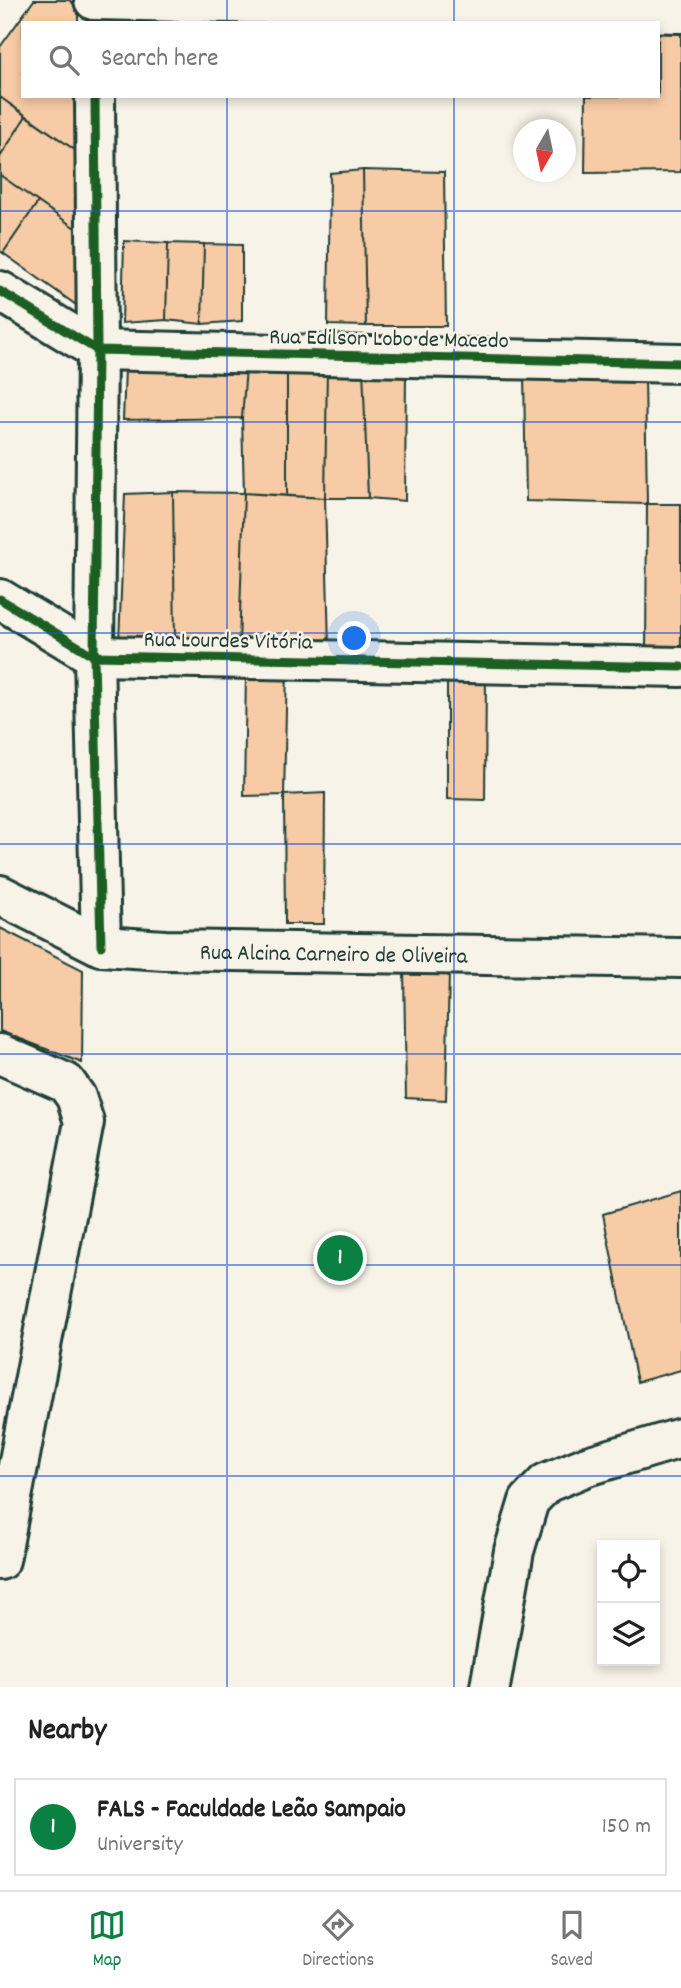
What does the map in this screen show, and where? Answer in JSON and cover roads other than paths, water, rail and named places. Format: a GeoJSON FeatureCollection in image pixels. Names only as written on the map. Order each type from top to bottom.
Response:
{"type":"FeatureCollection","features":[{"type":"Feature","properties":{"kind":"street"},"geometry":{"type":"LineString","coordinates":[[94,21],[94,0],[681,13]]}},
{"type":"Feature","properties":{"kind":"street"},"geometry":{"type":"LineString","coordinates":[[95,98],[97,350],[94,656],[101,946]]}},
{"type":"Feature","properties":{"kind":"street"},"geometry":{"type":"LineString","coordinates":[[0,291],[97,350]]}},
{"type":"Feature","properties":{"kind":"street","name":"Rua Edilson Lobo de Macedo"},"geometry":{"type":"LineString","coordinates":[[97,350],[681,362]]}},
{"type":"Feature","properties":{"kind":"street"},"geometry":{"type":"LineString","coordinates":[[0,599],[94,656]]}},
{"type":"Feature","properties":{"kind":"street","name":"Rua Lourdes Vitória"},"geometry":{"type":"LineString","coordinates":[[94,656],[681,667]]}},
{"type":"Feature","properties":{"kind":"street","name":"Rua Alcina Carneiro de Oliveira"},"geometry":{"type":"LineString","coordinates":[[0,895],[101,946],[179,950],[681,958]]}},
{"type":"Feature","properties":{"kind":"street"},"geometry":{"type":"LineString","coordinates":[[0,1054],[66,1083],[76,1097],[84,1122],[0,1560]]}},
{"type":"Feature","properties":{"kind":"street"},"geometry":{"type":"LineString","coordinates":[[490,1687],[514,1551],[529,1501],[546,1483],[587,1466],[681,1438]]}},
{"type":"Feature","properties":{"kind":"place","name":"FALS - Faculdade Leão Sampaio"},"geometry":{"type":"Point","coordinates":[340,1258]}}]}
